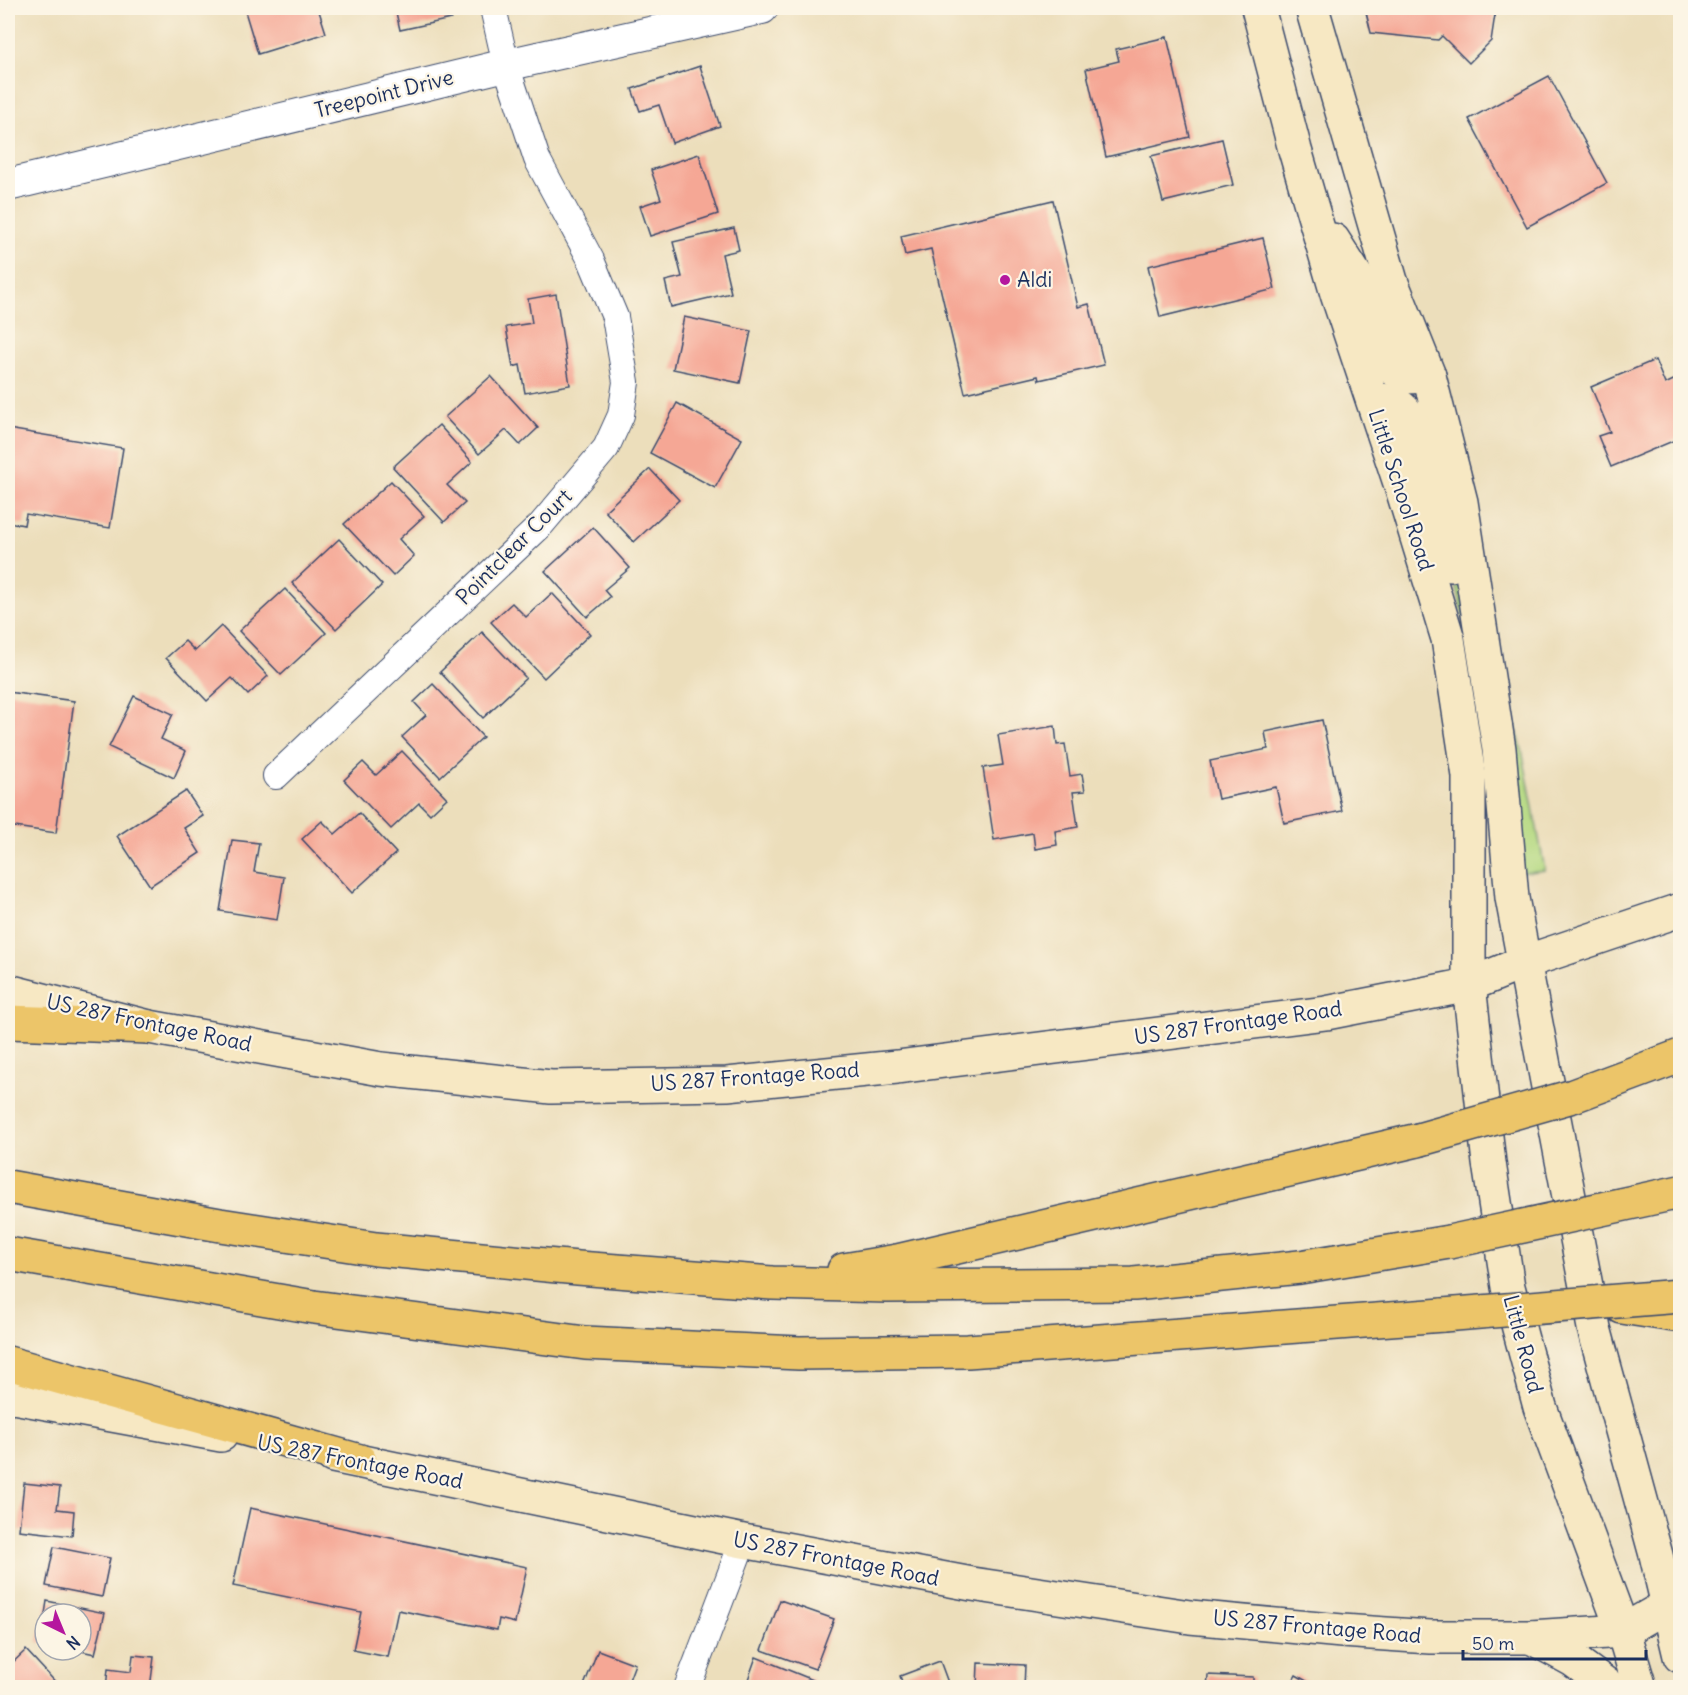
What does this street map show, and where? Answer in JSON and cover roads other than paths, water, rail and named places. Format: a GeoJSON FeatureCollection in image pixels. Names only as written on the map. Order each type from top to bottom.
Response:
{"type":"FeatureCollection","features":[{"type":"Feature","properties":{"kind":"highway"},"geometry":{"type":"LineString","coordinates":[[8,1022],[149,1027]]}},
{"type":"Feature","properties":{"kind":"highway"},"geometry":{"type":"LineString","coordinates":[[772,1283],[897,1261],[1418,1140],[1573,1096],[1680,1056]]}},
{"type":"Feature","properties":{"kind":"highway"},"geometry":{"type":"LineString","coordinates":[[8,1187],[220,1225],[376,1249],[772,1283],[887,1286],[1134,1284],[1300,1267],[1449,1242],[1680,1192]]}},
{"type":"Feature","properties":{"kind":"highway"},"geometry":{"type":"LineString","coordinates":[[8,1254],[314,1307],[585,1343],[799,1353],[968,1351],[1680,1296]]}},
{"type":"Feature","properties":{"kind":"highway"},"geometry":{"type":"LineString","coordinates":[[1593,1303],[1680,1316]]}},
{"type":"Feature","properties":{"kind":"highway"},"geometry":{"type":"LineString","coordinates":[[8,1363],[360,1461]]}},
{"type":"Feature","properties":{"kind":"main road","name":"Little School Road"},"geometry":{"type":"LineString","coordinates":[[1258,8],[1295,150],[1315,212],[1337,294],[1403,492],[1448,639],[1469,777],[1470,985]]}},
{"type":"Feature","properties":{"kind":"main road"},"geometry":{"type":"LineString","coordinates":[[1312,8],[1391,281],[1429,376],[1461,502],[1499,749],[1512,898],[1594,1328],[1656,1555],[1680,1656]]}},
{"type":"Feature","properties":{"kind":"main road"},"geometry":{"type":"LineString","coordinates":[[1315,212],[1356,276],[1395,370],[1406,377],[1429,376]]}},
{"type":"Feature","properties":{"kind":"main road"},"geometry":{"type":"LineString","coordinates":[[1373,400],[1385,400],[1400,406],[1409,416],[1418,434],[1439,538],[1481,630]]}},
{"type":"Feature","properties":{"kind":"main road","name":"US 287 Frontage Road"},"geometry":{"type":"LineString","coordinates":[[8,990],[149,1027],[381,1069],[540,1086],[727,1084],[897,1067],[1326,1013],[1470,985],[1525,962],[1680,910]]}},
{"type":"Feature","properties":{"kind":"main road","name":"Little Road"},"geometry":{"type":"LineString","coordinates":[[1470,985],[1489,1163],[1508,1287],[1540,1407],[1623,1630],[1640,1688]]}},
{"type":"Feature","properties":{"kind":"main road","name":"US 287 Frontage Road"},"geometry":{"type":"LineString","coordinates":[[8,1396],[360,1461],[743,1541],[972,1584],[1190,1617],[1342,1631],[1430,1636],[1531,1636],[1623,1630],[1668,1605]]}},
{"type":"Feature","properties":{"kind":"main road"},"geometry":{"type":"LineString","coordinates":[[1531,1636],[1573,1660],[1611,1688]]}},
{"type":"Feature","properties":{"kind":"street","name":"Pointclear Court"},"geometry":{"type":"LineString","coordinates":[[276,776],[540,526],[606,448],[621,415],[626,382],[615,317],[591,260],[537,159],[506,65],[493,8]]}},
{"type":"Feature","properties":{"kind":"street","name":"Treepoint Drive"},"geometry":{"type":"LineString","coordinates":[[8,185],[506,65],[762,8]]}},
{"type":"Feature","properties":{"kind":"street"},"geometry":{"type":"LineString","coordinates":[[687,1688],[743,1541]]}},
{"type":"Feature","properties":{"kind":"place","name":"Aldi"},"geometry":{"type":"Point","coordinates":[1005,280]}}]}
